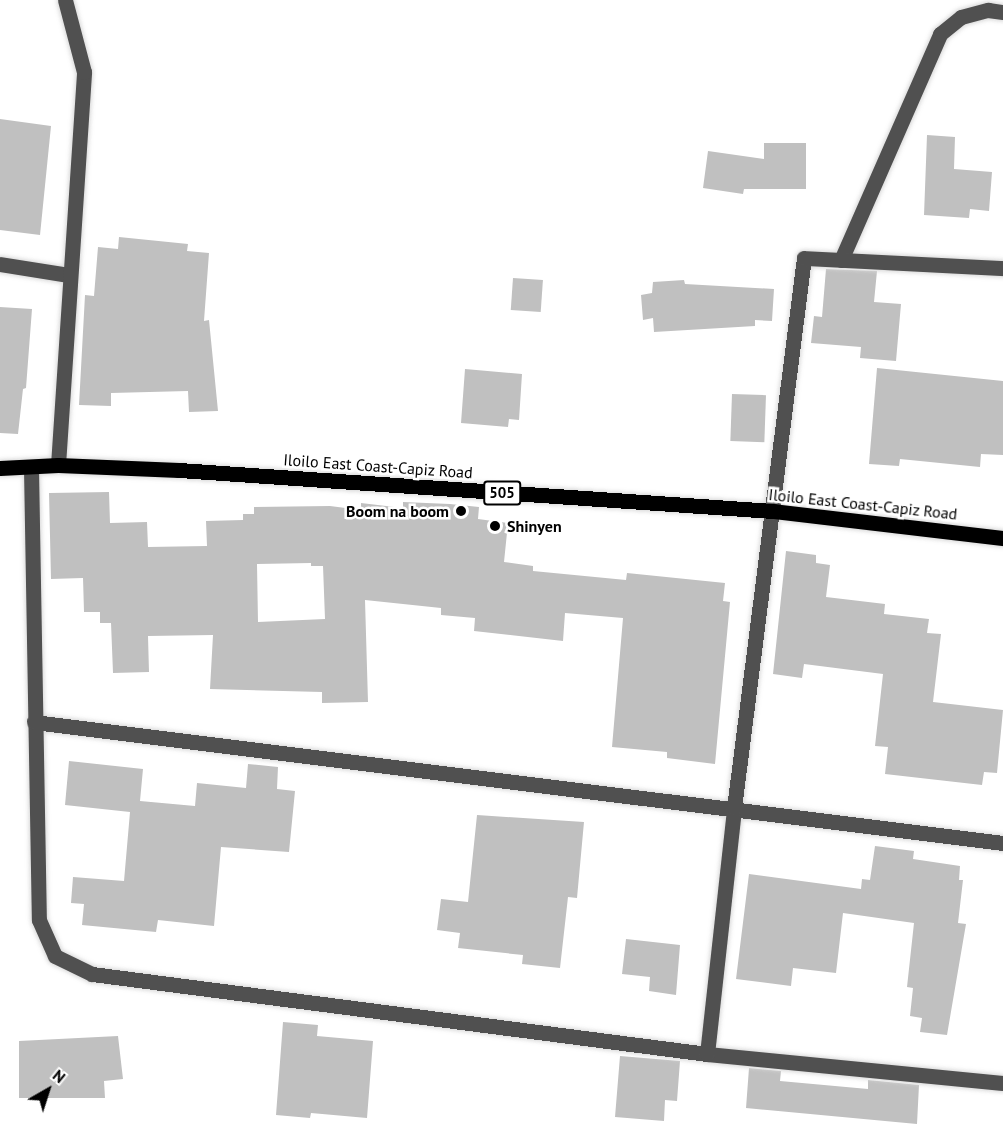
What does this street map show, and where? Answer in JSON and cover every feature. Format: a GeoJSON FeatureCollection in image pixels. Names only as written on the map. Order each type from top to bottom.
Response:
{"type":"FeatureCollection","features":[{"type":"Feature","properties":{"kind":"main road","name":"Iloilo East Coast-Capiz Road"},"geometry":{"type":"LineString","coordinates":[[0,468],[58,465],[773,512],[1003,538]]}},
{"type":"Feature","properties":{"kind":"street"},"geometry":{"type":"LineString","coordinates":[[58,465],[84,72],[65,0]]}},
{"type":"Feature","properties":{"kind":"street"},"geometry":{"type":"LineString","coordinates":[[841,260],[940,34],[961,17],[988,10],[1003,12]]}},
{"type":"Feature","properties":{"kind":"street"},"geometry":{"type":"LineString","coordinates":[[707,1054],[734,808],[804,258],[1003,268]]}},
{"type":"Feature","properties":{"kind":"street"},"geometry":{"type":"LineString","coordinates":[[0,264],[69,275]]}},
{"type":"Feature","properties":{"kind":"street"},"geometry":{"type":"LineString","coordinates":[[31,468],[39,920],[55,956],[92,974],[707,1054],[1003,1083]]}},
{"type":"Feature","properties":{"kind":"street"},"geometry":{"type":"LineString","coordinates":[[34,722],[1003,843]]}},
{"type":"Feature","properties":{"kind":"building"},"geometry":{"type":"Polygon","coordinates":[[[0,119],[51,126],[40,235],[0,230],[0,119]]]}},
{"type":"Feature","properties":{"kind":"building"},"geometry":{"type":"Polygon","coordinates":[[[927,135],[955,137],[954,169],[992,172],[989,211],[970,209],[969,218],[924,215],[927,135]]]}},
{"type":"Feature","properties":{"kind":"building"},"geometry":{"type":"Polygon","coordinates":[[[764,143],[806,143],[806,189],[744,189],[743,194],[703,188],[708,151],[764,159],[764,143]]]}},
{"type":"Feature","properties":{"kind":"building"},"geometry":{"type":"Polygon","coordinates":[[[119,237],[188,244],[187,251],[209,253],[204,321],[209,320],[218,411],[189,412],[188,391],[111,393],[111,406],[79,405],[85,295],[94,296],[98,247],[118,249],[119,237]]]}},
{"type":"Feature","properties":{"kind":"building"},"geometry":{"type":"Polygon","coordinates":[[[826,269],[877,271],[874,302],[901,304],[896,361],[860,358],[861,347],[811,343],[814,316],[822,317],[826,269]]]}},
{"type":"Feature","properties":{"kind":"building"},"geometry":{"type":"Polygon","coordinates":[[[513,278],[543,280],[541,312],[511,310],[513,278]]]}},
{"type":"Feature","properties":{"kind":"building"},"geometry":{"type":"Polygon","coordinates":[[[684,280],[685,284],[774,289],[772,321],[755,320],[755,326],[654,332],[653,318],[643,320],[641,295],[652,293],[653,282],[684,280]]]}},
{"type":"Feature","properties":{"kind":"building"},"geometry":{"type":"Polygon","coordinates":[[[0,307],[32,309],[26,388],[23,389],[18,434],[0,433],[0,307]]]}},
{"type":"Feature","properties":{"kind":"building"},"geometry":{"type":"Polygon","coordinates":[[[877,368],[1003,381],[1003,455],[981,454],[980,467],[900,459],[899,466],[869,464],[877,368]]]}},
{"type":"Feature","properties":{"kind":"building"},"geometry":{"type":"Polygon","coordinates":[[[465,369],[522,374],[519,420],[509,419],[508,427],[461,423],[465,369]]]}},
{"type":"Feature","properties":{"kind":"building"},"geometry":{"type":"Polygon","coordinates":[[[732,394],[766,395],[764,442],[730,441],[732,394]]]}},
{"type":"Feature","properties":{"kind":"building"},"geometry":{"type":"Polygon","coordinates":[[[109,492],[110,523],[147,522],[148,547],[207,546],[206,521],[243,520],[243,514],[254,514],[254,507],[330,506],[361,510],[361,503],[403,508],[403,502],[479,507],[478,519],[508,523],[504,562],[533,566],[533,571],[626,580],[627,573],[725,583],[723,601],[730,602],[715,764],[667,758],[667,752],[612,747],[623,618],[565,613],[563,641],[474,631],[475,618],[441,615],[441,608],[365,600],[368,702],[322,703],[322,692],[210,689],[213,635],[148,636],[149,672],[113,673],[111,623],[100,623],[100,612],[84,612],[83,578],[51,579],[49,493],[109,492]],[[311,563],[257,564],[258,622],[325,619],[323,566],[311,566],[311,563]]]}},
{"type":"Feature","properties":{"kind":"building"},"geometry":{"type":"Polygon","coordinates":[[[786,551],[816,555],[816,563],[830,565],[826,597],[885,604],[884,614],[929,619],[927,633],[941,634],[933,702],[1003,710],[997,773],[984,772],[982,785],[885,774],[888,747],[875,746],[883,674],[804,664],[802,678],[773,674],[786,551]]]}},
{"type":"Feature","properties":{"kind":"building"},"geometry":{"type":"Polygon","coordinates":[[[69,761],[143,769],[140,801],[195,806],[197,783],[246,788],[248,764],[278,767],[277,789],[295,791],[289,852],[221,847],[214,926],[158,920],[156,932],[82,925],[84,904],[71,903],[73,877],[124,881],[130,812],[65,805],[69,761]]]}},
{"type":"Feature","properties":{"kind":"building"},"geometry":{"type":"Polygon","coordinates":[[[477,815],[584,822],[577,898],[568,897],[560,968],[522,964],[523,955],[458,948],[460,933],[437,930],[441,899],[468,902],[477,815]]]}},
{"type":"Feature","properties":{"kind":"building"},"geometry":{"type":"Polygon","coordinates":[[[875,846],[914,851],[913,859],[960,866],[959,880],[963,880],[958,923],[966,924],[947,1035],[920,1032],[922,1018],[910,1016],[913,988],[907,987],[914,923],[843,913],[836,973],[793,968],[791,986],[736,979],[749,874],[861,889],[862,879],[870,880],[875,846]]]}},
{"type":"Feature","properties":{"kind":"building"},"geometry":{"type":"Polygon","coordinates":[[[626,939],[680,945],[676,995],[649,991],[650,977],[622,974],[626,939]]]}},
{"type":"Feature","properties":{"kind":"building"},"geometry":{"type":"Polygon","coordinates":[[[283,1022],[318,1025],[317,1036],[373,1041],[367,1118],[311,1113],[310,1118],[276,1115],[283,1022]]]}},
{"type":"Feature","properties":{"kind":"building"},"geometry":{"type":"Polygon","coordinates":[[[118,1036],[123,1079],[104,1081],[105,1098],[19,1098],[19,1041],[118,1036]]]}},
{"type":"Feature","properties":{"kind":"building"},"geometry":{"type":"Polygon","coordinates":[[[620,1056],[680,1061],[677,1101],[665,1100],[664,1121],[615,1117],[620,1056]]]}},
{"type":"Feature","properties":{"kind":"building"},"geometry":{"type":"Polygon","coordinates":[[[749,1068],[781,1071],[780,1081],[868,1089],[868,1080],[919,1085],[917,1124],[746,1108],[749,1068]]]}},
{"type":"Feature","properties":{"kind":"place","name":"Boom na boom"},"geometry":{"type":"Point","coordinates":[461,511]}},
{"type":"Feature","properties":{"kind":"place","name":"Shinyen"},"geometry":{"type":"Point","coordinates":[495,526]}}]}
